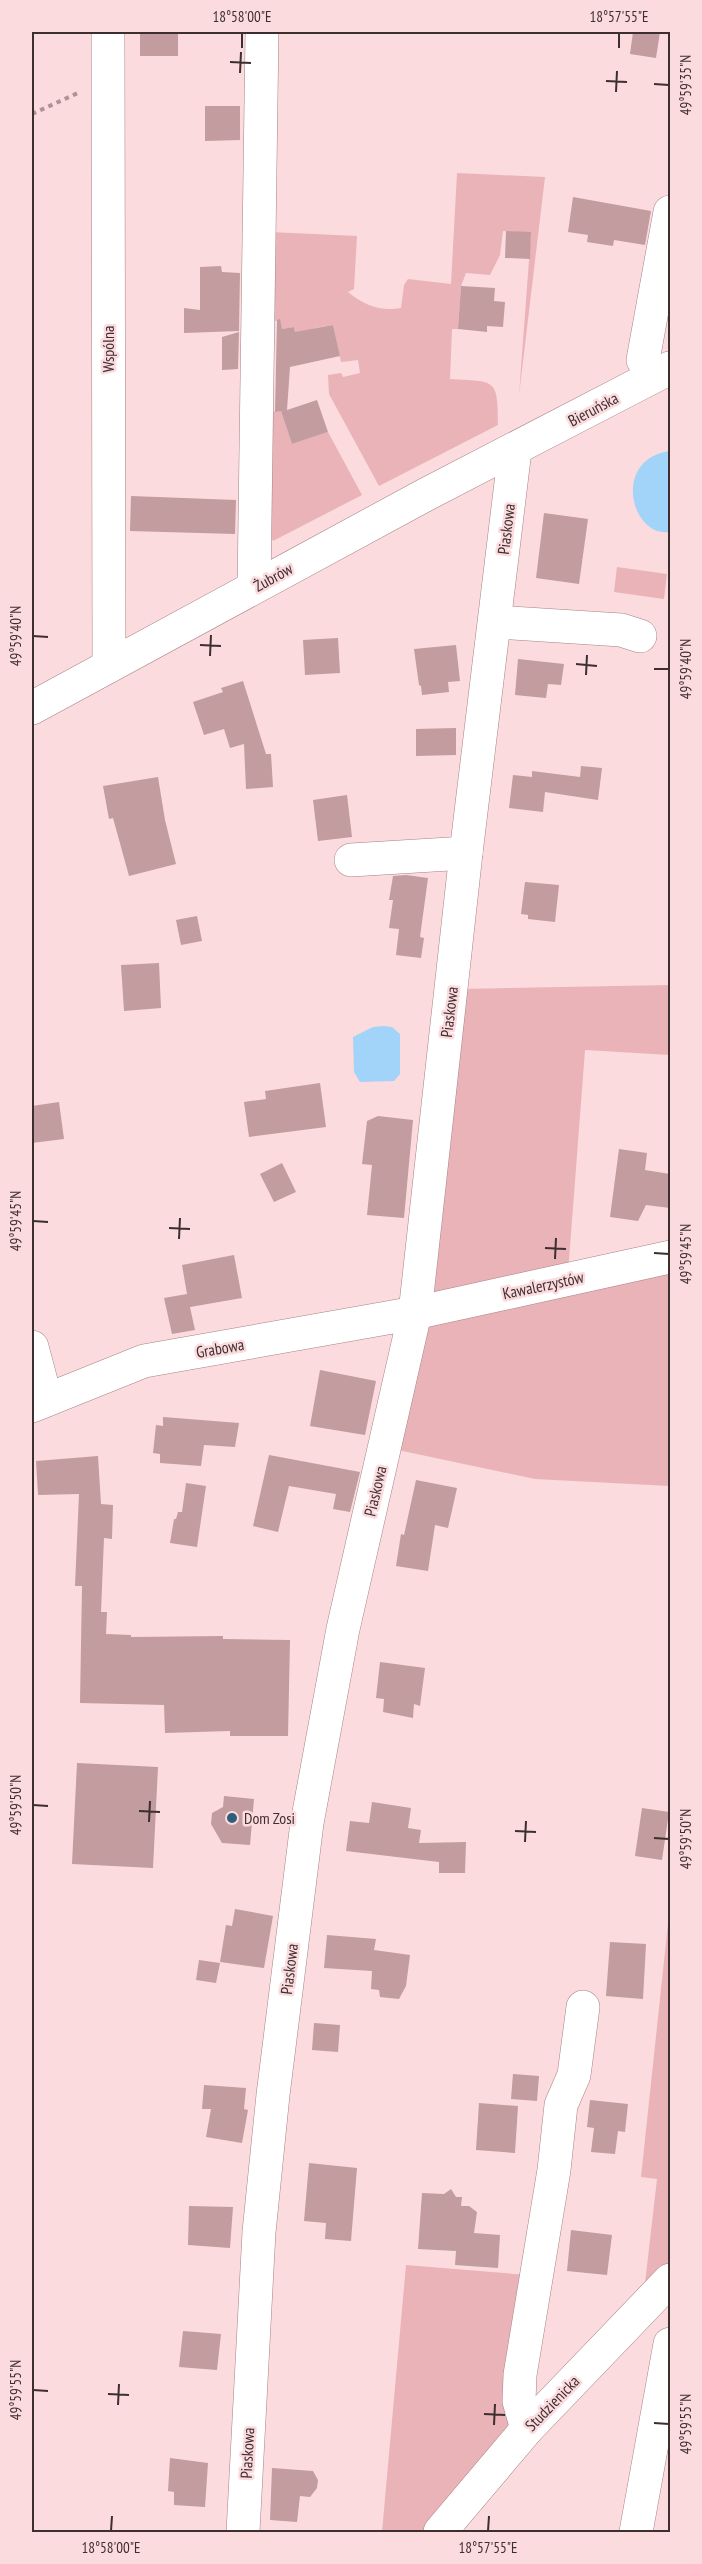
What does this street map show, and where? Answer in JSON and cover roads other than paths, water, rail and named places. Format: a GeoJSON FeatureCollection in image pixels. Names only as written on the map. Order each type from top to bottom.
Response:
{"type":"FeatureCollection","features":[{"type":"Feature","properties":{"kind":"street","name":"Wspólna"},"geometry":{"type":"LineString","coordinates":[[108,32],[109,666]]}},
{"type":"Feature","properties":{"kind":"street"},"geometry":{"type":"LineString","coordinates":[[254,587],[262,32]]}},
{"type":"Feature","properties":{"kind":"street"},"geometry":{"type":"LineString","coordinates":[[657,364],[670,212]]}},
{"type":"Feature","properties":{"kind":"street","name":"Bieruńska"},"geometry":{"type":"LineString","coordinates":[[515,450],[657,364]]}},
{"type":"Feature","properties":{"kind":"street","name":"Żubrów"},"geometry":{"type":"LineString","coordinates":[[32,708],[425,495],[515,450]]}},
{"type":"Feature","properties":{"kind":"street","name":"Piaskowa"},"geometry":{"type":"LineString","coordinates":[[243,2532],[259,2232],[273,2095],[307,1823],[343,1629],[415,1313],[466,853],[515,450]]}},
{"type":"Feature","properties":{"kind":"street"},"geometry":{"type":"LineString","coordinates":[[495,622],[621,630],[640,636]]}},
{"type":"Feature","properties":{"kind":"street"},"geometry":{"type":"LineString","coordinates":[[351,860],[466,853]]}},
{"type":"Feature","properties":{"kind":"street","name":"Kawalerzystów"},"geometry":{"type":"LineString","coordinates":[[415,1313],[670,1257]]}},
{"type":"Feature","properties":{"kind":"street","name":"Grabowa"},"geometry":{"type":"LineString","coordinates":[[39,1403],[144,1361],[415,1313]]}},
{"type":"Feature","properties":{"kind":"street"},"geometry":{"type":"LineString","coordinates":[[32,1347],[39,1403]]}},
{"type":"Feature","properties":{"kind":"street"},"geometry":{"type":"LineString","coordinates":[[527,2429],[519,2401],[520,2375],[554,2169],[561,2105],[574,2075],[583,2007]]}},
{"type":"Feature","properties":{"kind":"street","name":"Studzienicka"},"geometry":{"type":"LineString","coordinates":[[440,2532],[527,2429],[670,2280]]}},
{"type":"Feature","properties":{"kind":"street"},"geometry":{"type":"LineString","coordinates":[[636,2532],[670,2344]]}},
{"type":"Feature","properties":{"kind":"water"},"geometry":{"type":"Polygon","coordinates":[[[670,451],[670,532],[656,531],[645,523],[637,511],[633,497],[634,482],[640,468],[651,457],[670,451]]]}},
{"type":"Feature","properties":{"kind":"water"},"geometry":{"type":"Polygon","coordinates":[[[373,1027],[392,1027],[400,1034],[400,1074],[394,1081],[360,1082],[354,1072],[353,1037],[373,1027]]]}},
{"type":"Feature","properties":{"kind":"place","name":"Dom Zosi"},"geometry":{"type":"Point","coordinates":[232,1818]}}]}
